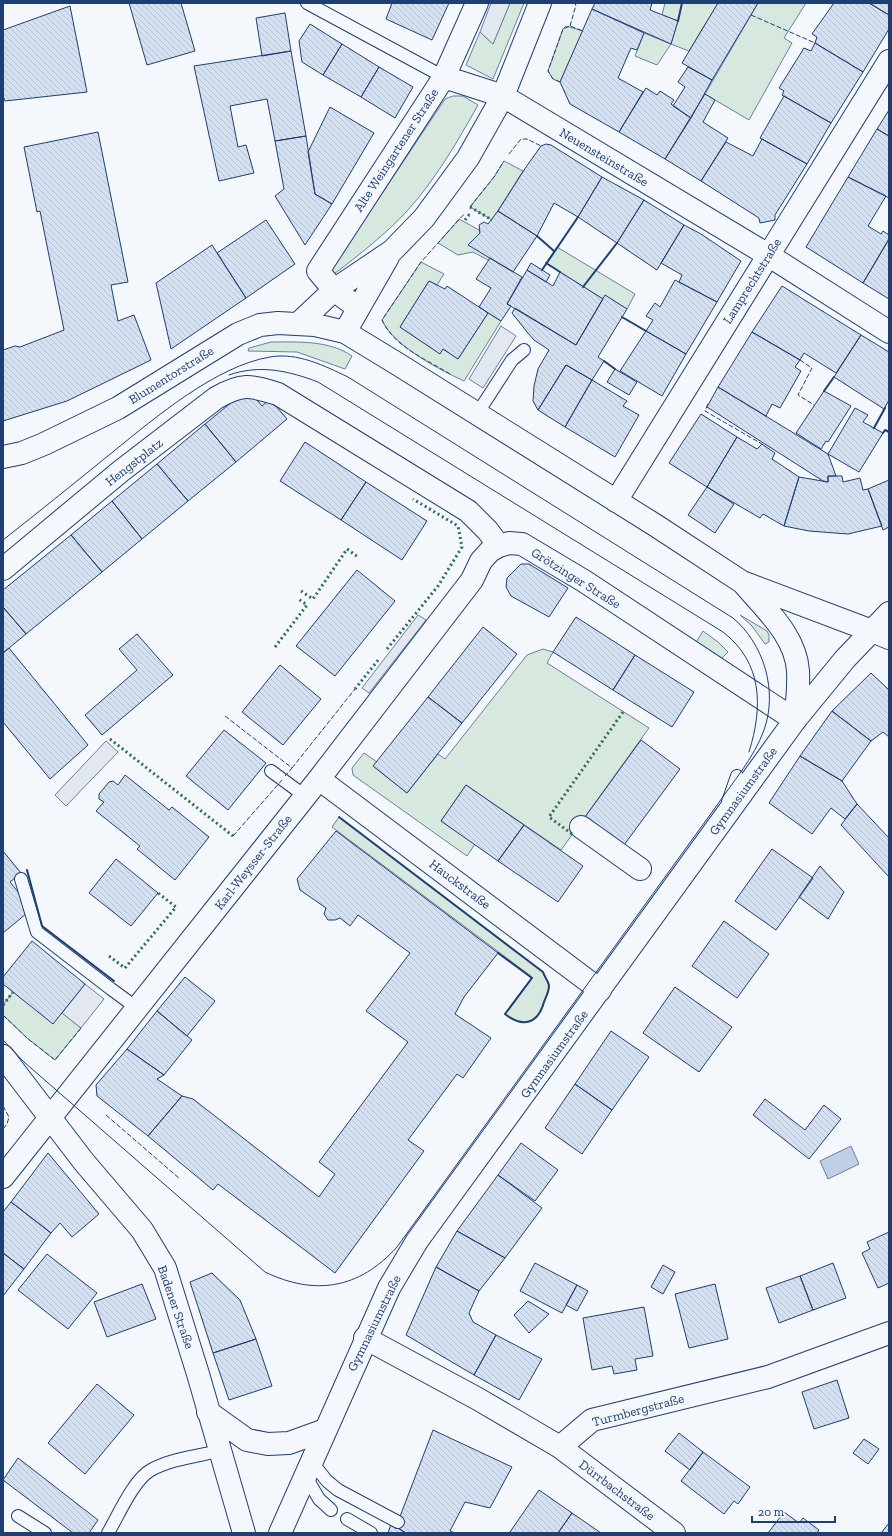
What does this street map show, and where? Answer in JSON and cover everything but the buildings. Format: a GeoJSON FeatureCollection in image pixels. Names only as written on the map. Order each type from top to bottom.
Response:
{"type":"FeatureCollection","features":[{"type":"Feature","properties":{"kind":"street","name":"Alte Weingartener Straße"},"geometry":{"type":"LineString","coordinates":[[358,308],[334,290],[318,271],[444,77],[477,3]]}},
{"type":"Feature","properties":{"kind":"street"},"geometry":{"type":"LineString","coordinates":[[298,324],[334,290],[392,251],[424,218],[468,158],[503,96],[540,3]]}},
{"type":"Feature","properties":{"kind":"street","name":"Lamprechtstraße"},"geometry":{"type":"LineString","coordinates":[[616,501],[889,61]]}},
{"type":"Feature","properties":{"kind":"street","name":"Neuensteinstraße"},"geometry":{"type":"LineString","coordinates":[[444,77],[503,96],[768,255],[889,332]]}},
{"type":"Feature","properties":{"kind":"street"},"geometry":{"type":"LineString","coordinates":[[392,251],[344,332],[616,501],[742,582],[880,635]]}},
{"type":"Feature","properties":{"kind":"street","name":"Blumentorstraße"},"geometry":{"type":"LineString","coordinates":[[3,457],[22,453],[118,408],[238,334],[260,325],[278,323],[298,324],[344,332]]}},
{"type":"Feature","properties":{"kind":"street","name":"Hengstplatz"},"geometry":{"type":"LineString","coordinates":[[3,569],[121,471],[216,398],[231,390],[247,386],[278,394],[468,512],[488,531],[499,546]]}},
{"type":"Feature","properties":{"kind":"street","name":"Grötzinger Straße"},"geometry":{"type":"LineString","coordinates":[[499,546],[509,543],[522,544],[534,550],[584,581],[795,720]]}},
{"type":"Feature","properties":{"kind":"street","name":"Karl-Weysser-Straße"},"geometry":{"type":"LineString","coordinates":[[3,1177],[52,1118],[68,1094],[319,779],[472,580],[481,561],[490,551],[499,546]]}},
{"type":"Feature","properties":{"kind":"street"},"geometry":{"type":"LineString","coordinates":[[742,582],[775,621],[791,645],[798,670],[795,720]]}},
{"type":"Feature","properties":{"kind":"street","name":"Gymnasiumstraße"},"geometry":{"type":"LineString","coordinates":[[280,1533],[324,1430],[389,1288],[417,1242],[795,720],[845,659],[880,635],[889,613]]}},
{"type":"Feature","properties":{"kind":"street","name":"Hauckstraße"},"geometry":{"type":"LineString","coordinates":[[319,779],[600,990]]}},
{"type":"Feature","properties":{"kind":"street"},"geometry":{"type":"LineString","coordinates":[[581,827],[640,869]]}},
{"type":"Feature","properties":{"kind":"street","name":"Badener Straße"},"geometry":{"type":"LineString","coordinates":[[3,1056],[52,1118],[84,1162],[142,1230],[165,1268],[244,1533]]}},
{"type":"Feature","properties":{"kind":"street","name":"Turmbergstraße"},"geometry":{"type":"LineString","coordinates":[[560,1447],[592,1420],[768,1377],[889,1333]]}},
{"type":"Feature","properties":{"kind":"street"},"geometry":{"type":"LineString","coordinates":[[366,1338],[478,1398],[560,1447]]}},
{"type":"Feature","properties":{"kind":"street"},"geometry":{"type":"LineString","coordinates":[[208,1412],[247,1440],[268,1444],[289,1443],[324,1430]]}},
{"type":"Feature","properties":{"kind":"street","name":"Dürrbachstraße"},"geometry":{"type":"LineString","coordinates":[[560,1447],[674,1533]]}},
{"type":"Feature","properties":{"kind":"lane","name":"Neuensteinstraße"},"geometry":{"type":"LineString","coordinates":[[308,3],[444,77]]}},
{"type":"Feature","properties":{"kind":"lane"},"geometry":{"type":"LineString","coordinates":[[477,414],[512,360],[524,350]]}},
{"type":"Feature","properties":{"kind":"lane"},"geometry":{"type":"LineString","coordinates":[[271,771],[305,796]]}},
{"type":"Feature","properties":{"kind":"lane"},"geometry":{"type":"LineString","coordinates":[[722,819],[737,776]]}},
{"type":"Feature","properties":{"kind":"lane"},"geometry":{"type":"LineString","coordinates":[[21,880],[37,932],[137,1008]]}},
{"type":"Feature","properties":{"kind":"lane"},"geometry":{"type":"LineString","coordinates":[[108,1533],[136,1486],[150,1470],[178,1461],[219,1451]]}},
{"type":"Feature","properties":{"kind":"lane"},"geometry":{"type":"LineString","coordinates":[[308,1468],[319,1499],[331,1510]]}},
{"type":"Feature","properties":{"kind":"lane"},"geometry":{"type":"LineString","coordinates":[[308,1468],[338,1490],[398,1522]]}},
{"type":"Feature","properties":{"kind":"lane"},"geometry":{"type":"LineString","coordinates":[[18,1516],[45,1533]]}},
{"type":"Feature","properties":{"kind":"lane"},"geometry":{"type":"LineString","coordinates":[[347,1519],[370,1533]]}},
{"type":"Feature","properties":{"kind":"shaded area"},"geometry":{"type":"Polygon","coordinates":[[[491,3],[510,3],[493,44],[480,32],[491,3]]]}},
{"type":"Feature","properties":{"kind":"shaded area"},"geometry":{"type":"Polygon","coordinates":[[[510,3],[524,3],[493,79],[466,65],[480,32],[493,44],[510,3]]]}},
{"type":"Feature","properties":{"kind":"shaded area"},"geometry":{"type":"Polygon","coordinates":[[[665,3],[718,3],[689,51],[671,44],[678,21],[662,15],[665,3]]]}},
{"type":"Feature","properties":{"kind":"shaded area"},"geometry":{"type":"Polygon","coordinates":[[[758,3],[806,3],[784,38],[792,43],[749,120],[705,94],[758,3]]]}},
{"type":"Feature","properties":{"kind":"shaded area"},"geometry":{"type":"Polygon","coordinates":[[[566,26],[583,31],[560,82],[553,79],[548,71],[563,29],[566,26]]]}},
{"type":"Feature","properties":{"kind":"shaded area"},"geometry":{"type":"Polygon","coordinates":[[[644,33],[671,44],[657,65],[635,56],[644,33]]]}},
{"type":"Feature","properties":{"kind":"shaded area"},"geometry":{"type":"Polygon","coordinates":[[[453,96],[463,96],[478,105],[437,173],[400,219],[372,244],[334,274],[331,270],[445,99],[453,96]]]}},
{"type":"Feature","properties":{"kind":"shaded area"},"geometry":{"type":"Polygon","coordinates":[[[504,161],[523,171],[492,220],[470,207],[494,177],[504,161]]]}},
{"type":"Feature","properties":{"kind":"shaded area"},"geometry":{"type":"Polygon","coordinates":[[[459,219],[479,230],[490,258],[488,260],[473,252],[458,255],[438,243],[459,219]]]}},
{"type":"Feature","properties":{"kind":"shaded area"},"geometry":{"type":"Polygon","coordinates":[[[557,247],[635,294],[627,309],[606,296],[603,299],[546,263],[557,247]]]}},
{"type":"Feature","properties":{"kind":"shaded area"},"geometry":{"type":"Polygon","coordinates":[[[421,262],[444,274],[437,285],[429,281],[400,327],[439,353],[443,349],[458,359],[488,313],[501,321],[464,381],[442,370],[406,348],[388,330],[382,320],[421,262]]]}},
{"type":"Feature","properties":{"kind":"shaded area"},"geometry":{"type":"Polygon","coordinates":[[[501,326],[516,336],[483,388],[469,379],[501,326]]]}},
{"type":"Feature","properties":{"kind":"shaded area"},"geometry":{"type":"Polygon","coordinates":[[[271,342],[313,343],[333,347],[352,356],[345,369],[297,352],[248,351],[249,348],[271,342]]]}},
{"type":"Feature","properties":{"kind":"shaded area"},"geometry":{"type":"Polygon","coordinates":[[[418,615],[426,620],[369,693],[362,688],[418,615]]]}},
{"type":"Feature","properties":{"kind":"shaded area"},"geometry":{"type":"Polygon","coordinates":[[[740,615],[767,631],[769,635],[769,642],[765,644],[752,626],[740,615]]]}},
{"type":"Feature","properties":{"kind":"shaded area"},"geometry":{"type":"Polygon","coordinates":[[[703,631],[718,642],[728,652],[719,661],[694,646],[703,631]]]}},
{"type":"Feature","properties":{"kind":"shaded area"},"geometry":{"type":"Polygon","coordinates":[[[543,649],[553,652],[547,663],[649,728],[561,850],[466,785],[441,821],[475,844],[467,856],[353,775],[352,768],[364,753],[377,762],[373,766],[407,793],[438,754],[445,759],[527,655],[543,649]]]}},
{"type":"Feature","properties":{"kind":"shaded area"},"geometry":{"type":"Polygon","coordinates":[[[106,741],[118,752],[66,806],[55,795],[106,741]]]}},
{"type":"Feature","properties":{"kind":"shaded area"},"geometry":{"type":"Polygon","coordinates":[[[339,817],[543,972],[549,988],[541,1009],[534,1019],[529,1022],[518,1021],[505,1014],[532,977],[332,827],[339,817]]]}},
{"type":"Feature","properties":{"kind":"shaded area"},"geometry":{"type":"Polygon","coordinates":[[[85,984],[104,999],[81,1028],[62,1013],[85,984]]]}},
{"type":"Feature","properties":{"kind":"shaded area"},"geometry":{"type":"Polygon","coordinates":[[[13,992],[62,1013],[81,1028],[55,1060],[27,1038],[3,1015],[3,1005],[13,992]]]}},
{"type":"Feature","properties":{"kind":"water"},"geometry":{"type":"Polygon","coordinates":[[[851,1146],[859,1164],[828,1179],[820,1161],[851,1146]]]}},
{"type":"Feature","properties":{"kind":"tram line"},"geometry":{"type":"LineString","coordinates":[[3,540],[148,423],[208,382],[250,362],[270,357],[290,356],[310,361],[348,377],[733,618],[753,641],[760,655],[769,684],[768,715],[760,740],[749,760],[397,1247],[382,1261],[367,1272],[352,1280],[319,1286],[283,1280],[265,1272],[24,1062],[3,1040]]}},
{"type":"Feature","properties":{"kind":"tram line"},"geometry":{"type":"LineString","coordinates":[[229,375],[263,369],[285,372],[318,382],[723,632],[736,644],[746,658],[756,687],[756,719],[754,735],[749,752]]}},
{"type":"Feature","properties":{"kind":"hedge"},"geometry":{"type":"LineString","coordinates":[[470,207],[492,220]]}},
{"type":"Feature","properties":{"kind":"hedge"},"geometry":{"type":"LineString","coordinates":[[465,220],[469,215],[472,217]]}},
{"type":"Feature","properties":{"kind":"hedge"},"geometry":{"type":"LineString","coordinates":[[387,649],[438,586],[462,547],[458,526],[413,499]]}},
{"type":"Feature","properties":{"kind":"hedge"},"geometry":{"type":"LineString","coordinates":[[301,591],[313,599],[347,549],[358,557]]}},
{"type":"Feature","properties":{"kind":"hedge"},"geometry":{"type":"LineString","coordinates":[[275,647],[307,605],[297,598]]}},
{"type":"Feature","properties":{"kind":"hedge"},"geometry":{"type":"LineString","coordinates":[[355,689],[379,659]]}},
{"type":"Feature","properties":{"kind":"hedge"},"geometry":{"type":"LineString","coordinates":[[572,834],[549,817],[623,712]]}},
{"type":"Feature","properties":{"kind":"hedge"},"geometry":{"type":"LineString","coordinates":[[110,739],[233,836]]}},
{"type":"Feature","properties":{"kind":"hedge"},"geometry":{"type":"LineString","coordinates":[[109,956],[125,968],[176,907],[158,893]]}},
{"type":"Feature","properties":{"kind":"hedge"},"geometry":{"type":"LineString","coordinates":[[3,1005],[13,992]]}},
{"type":"Feature","properties":{"kind":"fence"},"geometry":{"type":"LineString","coordinates":[[570,26],[576,5],[574,3]]}},
{"type":"Feature","properties":{"kind":"fence"},"geometry":{"type":"LineString","coordinates":[[751,15],[815,43]]}},
{"type":"Feature","properties":{"kind":"fence"},"geometry":{"type":"LineString","coordinates":[[560,82],[553,79],[548,71],[563,29],[570,26],[583,31]]}},
{"type":"Feature","properties":{"kind":"fence"},"geometry":{"type":"LineString","coordinates":[[509,154],[521,139],[527,139],[541,146]]}},
{"type":"Feature","properties":{"kind":"fence"},"geometry":{"type":"LineString","coordinates":[[470,207],[494,177],[504,161]]}},
{"type":"Feature","properties":{"kind":"fence"},"geometry":{"type":"LineString","coordinates":[[450,374],[402,345],[394,338],[382,320],[421,262],[465,213]]}},
{"type":"Feature","properties":{"kind":"fence"},"geometry":{"type":"LineString","coordinates":[[800,360],[812,368],[798,395],[814,405]]}},
{"type":"Feature","properties":{"kind":"fence"},"geometry":{"type":"LineString","coordinates":[[708,404],[705,411],[762,444]]}},
{"type":"Feature","properties":{"kind":"fence"},"geometry":{"type":"LineString","coordinates":[[292,768],[355,689]]}},
{"type":"Feature","properties":{"kind":"fence"},"geometry":{"type":"LineString","coordinates":[[225,716],[292,768],[285,776]]}},
{"type":"Feature","properties":{"kind":"fence"},"geometry":{"type":"LineString","coordinates":[[233,836],[282,780]]}},
{"type":"Feature","properties":{"kind":"fence"},"geometry":{"type":"LineString","coordinates":[[3,1015],[27,1038],[55,1060],[81,1028]]}},
{"type":"Feature","properties":{"kind":"fence"},"geometry":{"type":"LineString","coordinates":[[3,1106],[9,1117],[7,1124],[3,1129]]}},
{"type":"Feature","properties":{"kind":"fence"},"geometry":{"type":"LineString","coordinates":[[106,1115],[180,1179]]}},
{"type":"Feature","properties":{"kind":"wall"},"geometry":{"type":"LineString","coordinates":[[678,21],[682,3]]}},
{"type":"Feature","properties":{"kind":"wall"},"geometry":{"type":"LineString","coordinates":[[542,270],[578,217]]}},
{"type":"Feature","properties":{"kind":"wall"},"geometry":{"type":"LineString","coordinates":[[537,236],[554,251]]}},
{"type":"Feature","properties":{"kind":"wall"},"geometry":{"type":"LineString","coordinates":[[583,287],[617,243]]}},
{"type":"Feature","properties":{"kind":"wall"},"geometry":{"type":"LineString","coordinates":[[546,263],[560,272]]}},
{"type":"Feature","properties":{"kind":"wall"},"geometry":{"type":"LineString","coordinates":[[622,317],[646,331]]}},
{"type":"Feature","properties":{"kind":"wall"},"geometry":{"type":"LineString","coordinates":[[604,361],[615,369]]}},
{"type":"Feature","properties":{"kind":"wall"},"geometry":{"type":"LineString","coordinates":[[824,391],[834,377]]}},
{"type":"Feature","properties":{"kind":"wall"},"geometry":{"type":"LineString","coordinates":[[874,428],[885,408]]}},
{"type":"Feature","properties":{"kind":"wall"},"geometry":{"type":"LineString","coordinates":[[883,433],[885,430],[889,432]]}},
{"type":"Feature","properties":{"kind":"wall"},"geometry":{"type":"LineString","coordinates":[[339,817],[543,972],[549,984],[548,990],[538,1015],[529,1022],[518,1021],[505,1014],[532,978],[498,953]]}},
{"type":"Feature","properties":{"kind":"wall"},"geometry":{"type":"LineString","coordinates":[[27,870],[42,926],[114,981]]}}]}
